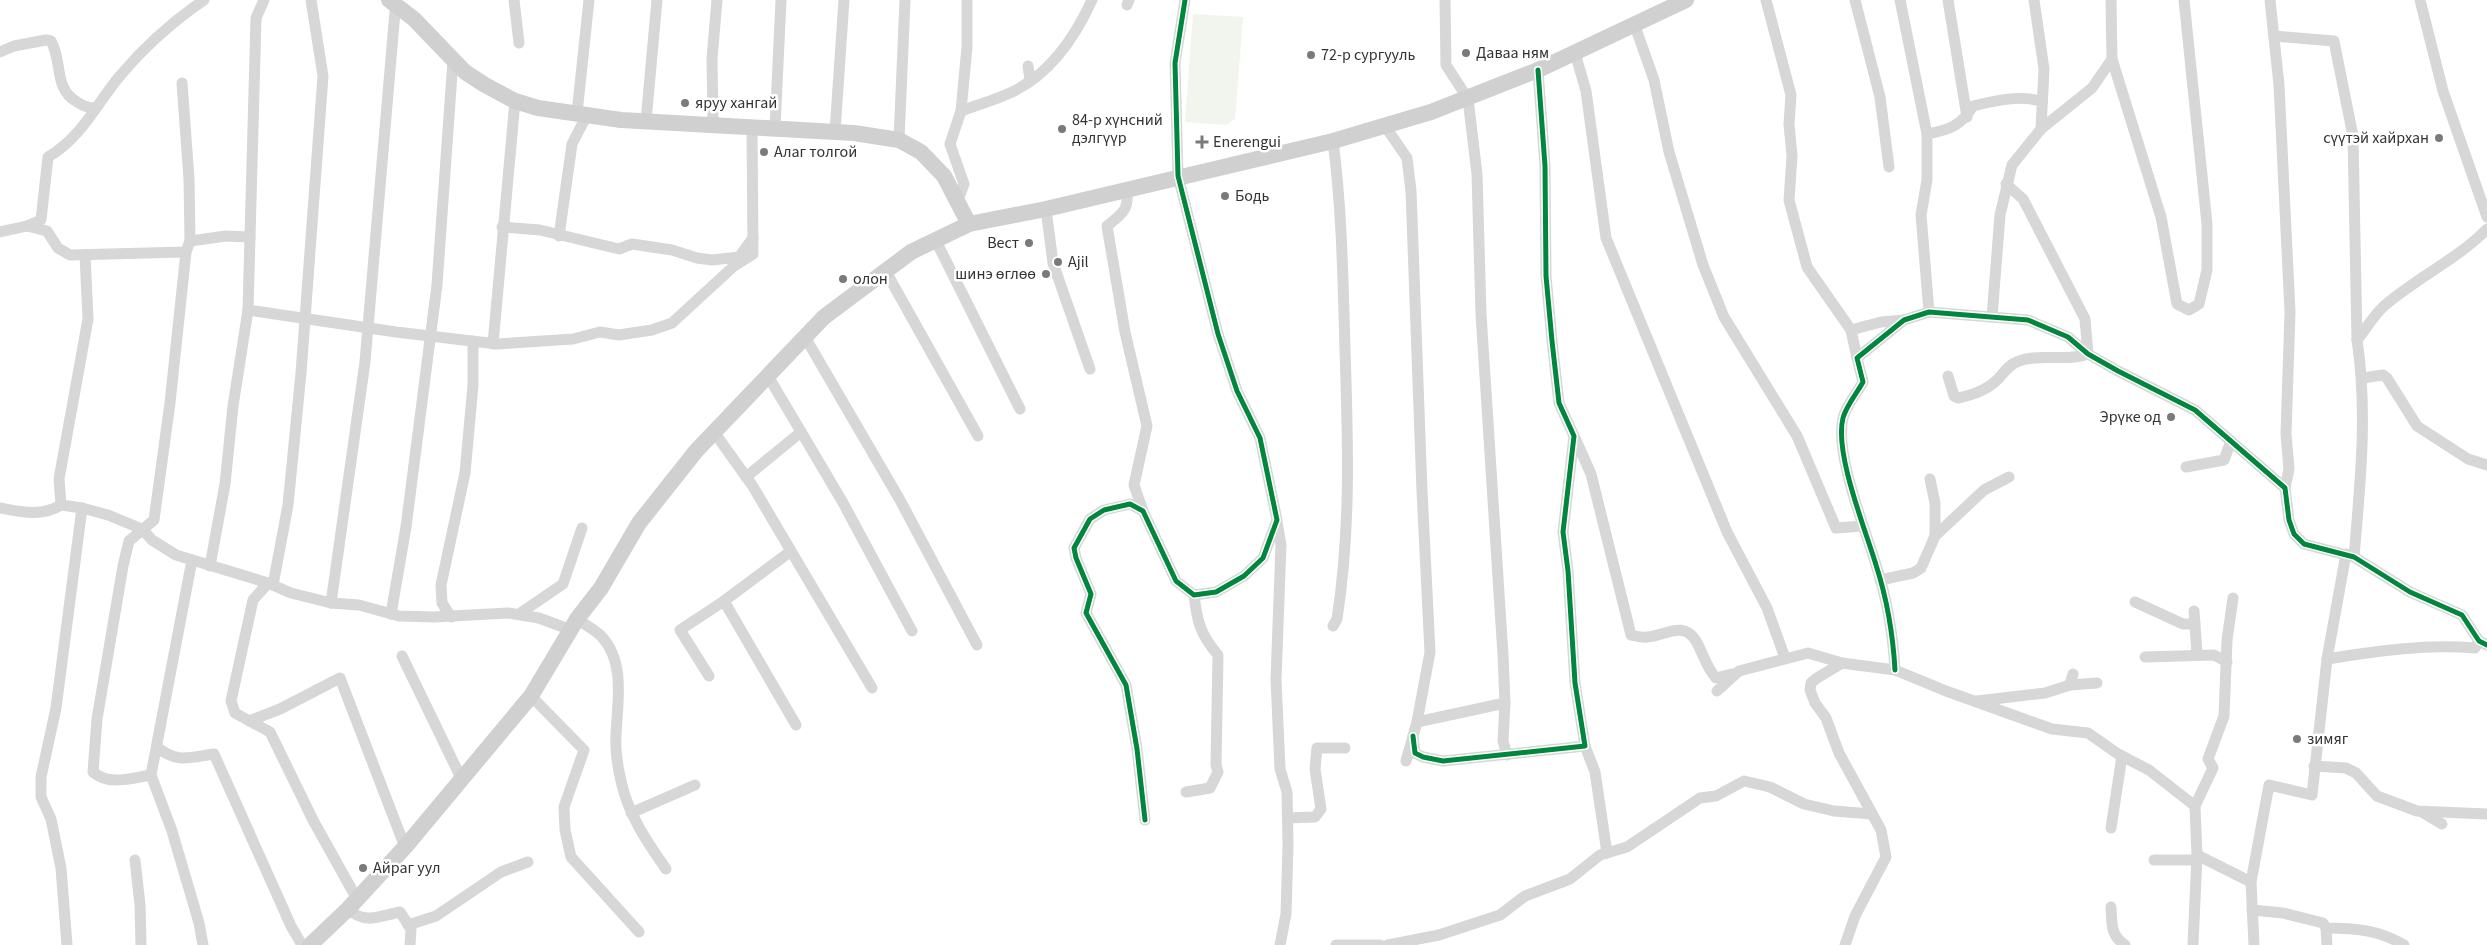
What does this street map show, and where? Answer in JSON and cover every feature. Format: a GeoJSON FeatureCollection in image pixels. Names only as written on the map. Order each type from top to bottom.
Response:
{"type":"FeatureCollection","features":[{"type":"Feature","properties":{"kind":"main road"},"geometry":{"type":"LineString","coordinates":[[310,945],[352,904],[405,847],[531,696],[574,625],[601,588],[639,523],[696,451],[824,317],[885,270],[935,239],[969,224],[1046,209],[1178,176],[1333,141],[1468,99],[1635,26],[1686,0]]}},
{"type":"Feature","properties":{"kind":"main road"},"geometry":{"type":"LineString","coordinates":[[393,1],[414,19],[453,60],[485,85],[515,101],[538,108],[646,121],[880,135],[899,140],[916,148],[932,162],[949,183],[969,224]]}},
{"type":"Feature","properties":{"kind":"street"},"geometry":{"type":"LineString","coordinates":[[1,231],[27,226],[41,220],[48,157],[64,147],[86,124],[95,108],[141,52],[164,30],[203,0]]}},
{"type":"Feature","properties":{"kind":"street"},"geometry":{"type":"LineString","coordinates":[[210,566],[225,484],[233,406],[248,310],[256,18],[264,0]]}},
{"type":"Feature","properties":{"kind":"street"},"geometry":{"type":"LineString","coordinates":[[311,0],[323,76],[305,320],[288,505],[271,584],[253,600],[231,700],[235,713],[270,732],[358,918],[364,919],[400,912],[411,929],[410,945]]}},
{"type":"Feature","properties":{"kind":"street"},"geometry":{"type":"LineString","coordinates":[[514,0],[519,43]]}},
{"type":"Feature","properties":{"kind":"street"},"geometry":{"type":"LineString","coordinates":[[560,236],[572,144],[582,114],[589,0]]}},
{"type":"Feature","properties":{"kind":"street"},"geometry":{"type":"LineString","coordinates":[[646,121],[657,0]]}},
{"type":"Feature","properties":{"kind":"street"},"geometry":{"type":"LineString","coordinates":[[713,126],[712,59],[717,0]]}},
{"type":"Feature","properties":{"kind":"street"},"geometry":{"type":"LineString","coordinates":[[776,128],[781,0]]}},
{"type":"Feature","properties":{"kind":"street"},"geometry":{"type":"LineString","coordinates":[[835,132],[844,0]]}},
{"type":"Feature","properties":{"kind":"street"},"geometry":{"type":"LineString","coordinates":[[899,140],[905,0]]}},
{"type":"Feature","properties":{"kind":"street"},"geometry":{"type":"LineString","coordinates":[[958,200],[964,184],[950,144],[961,111],[967,47],[967,0]]}},
{"type":"Feature","properties":{"kind":"street"},"geometry":{"type":"LineString","coordinates":[[961,111],[1017,90],[1030,80],[1060,53],[1080,28],[1092,0]]}},
{"type":"Feature","properties":{"kind":"street"},"geometry":{"type":"LineString","coordinates":[[1445,0],[1446,65],[1468,99],[1477,174],[1481,314],[1505,703],[1503,741],[1507,755]]}},
{"type":"Feature","properties":{"kind":"street"},"geometry":{"type":"LineString","coordinates":[[1766,0],[1791,95],[1789,124],[1792,156],[1789,200],[1807,267],[1851,330],[1863,382],[1843,418],[1842,438],[1852,489],[1880,580],[1894,641],[1896,670]]}},
{"type":"Feature","properties":{"kind":"street"},"geometry":{"type":"LineString","coordinates":[[1855,0],[1872,71],[1876,77],[1889,167]]}},
{"type":"Feature","properties":{"kind":"street"},"geometry":{"type":"LineString","coordinates":[[1900,0],[1927,134],[1927,180],[1921,215],[1929,312]]}},
{"type":"Feature","properties":{"kind":"street"},"geometry":{"type":"LineString","coordinates":[[1948,0],[1967,117]]}},
{"type":"Feature","properties":{"kind":"street"},"geometry":{"type":"LineString","coordinates":[[2034,0],[2044,69],[2041,129]]}},
{"type":"Feature","properties":{"kind":"street"},"geometry":{"type":"LineString","coordinates":[[2111,0],[2112,59],[2161,217],[2177,304],[2189,310],[2199,304],[2207,270],[2207,224],[2184,0]]}},
{"type":"Feature","properties":{"kind":"street"},"geometry":{"type":"LineString","coordinates":[[2270,0],[2279,85],[2290,312],[2286,434],[2289,469],[2285,488],[2294,534],[2304,544],[2350,555],[2410,592],[2462,615],[2484,642],[2475,648],[2442,646],[2402,648],[2327,659]]}},
{"type":"Feature","properties":{"kind":"street"},"geometry":{"type":"LineString","coordinates":[[2420,0],[2443,91],[2487,217]]}},
{"type":"Feature","properties":{"kind":"street"},"geometry":{"type":"LineString","coordinates":[[331,603],[345,513],[368,328],[393,1]]}},
{"type":"Feature","properties":{"kind":"street"},"geometry":{"type":"LineString","coordinates":[[1181,3],[1175,63],[1178,176],[1218,334],[1237,391],[1260,438],[1281,545],[1276,679],[1280,769],[1287,792],[1288,818],[1286,914],[1280,945]]}},
{"type":"Feature","properties":{"kind":"street"},"geometry":{"type":"LineString","coordinates":[[1635,26],[1654,80],[1669,152],[1702,266],[1724,318],[1797,436],[1836,528],[1863,526]]}},
{"type":"Feature","properties":{"kind":"street"},"geometry":{"type":"LineString","coordinates":[[2254,945],[2250,882],[2269,785],[2312,795],[2327,659],[2350,555],[2360,479],[2363,378],[2357,340],[2353,136],[2334,41],[2274,36]]}},
{"type":"Feature","properties":{"kind":"street"},"geometry":{"type":"LineString","coordinates":[[0,52],[14,46],[46,40],[51,41],[61,86],[69,98],[83,106],[95,108]]}},
{"type":"Feature","properties":{"kind":"street"},"geometry":{"type":"LineString","coordinates":[[1575,52],[1586,91],[1606,238],[1727,532],[1766,608],[1785,658]]}},
{"type":"Feature","properties":{"kind":"street"},"geometry":{"type":"LineString","coordinates":[[1992,317],[2000,215],[2012,165],[2041,129],[2092,88],[2112,59]]}},
{"type":"Feature","properties":{"kind":"street"},"geometry":{"type":"LineString","coordinates":[[391,614],[409,508],[429,336],[437,285],[453,60]]}},
{"type":"Feature","properties":{"kind":"street"},"geometry":{"type":"LineString","coordinates":[[1028,66],[1030,80]]}},
{"type":"Feature","properties":{"kind":"street"},"geometry":{"type":"LineString","coordinates":[[1538,70],[1545,166],[1546,276],[1559,404],[1591,474],[1631,636],[1646,637],[1676,630],[1687,631],[1694,639],[1708,670],[1716,678],[1808,653],[1842,664],[1896,670],[1975,702],[2052,729],[2088,734],[2122,756],[2149,770],[2195,806]]}},
{"type":"Feature","properties":{"kind":"street"},"geometry":{"type":"LineString","coordinates":[[151,775],[110,781],[100,778],[93,772],[97,719],[123,566],[129,541],[154,520],[170,403],[188,246],[190,179],[182,83]]}},
{"type":"Feature","properties":{"kind":"street"},"geometry":{"type":"LineString","coordinates":[[1927,134],[1950,130],[1967,117],[1973,106],[1989,102],[2035,99],[2042,102]]}},
{"type":"Feature","properties":{"kind":"street"},"geometry":{"type":"LineString","coordinates":[[493,344],[502,227],[515,101]]}},
{"type":"Feature","properties":{"kind":"street"},"geometry":{"type":"LineString","coordinates":[[1385,126],[1407,158],[1411,191],[1430,652],[1417,722],[1406,761]]}},
{"type":"Feature","properties":{"kind":"street"},"geometry":{"type":"LineString","coordinates":[[248,310],[305,320],[493,344],[573,339],[600,332],[619,335],[652,330],[672,323],[734,266],[754,254],[752,127]]}},
{"type":"Feature","properties":{"kind":"street"},"geometry":{"type":"LineString","coordinates":[[1332,626],[1337,619],[1348,535],[1340,196],[1333,141]]}},
{"type":"Feature","properties":{"kind":"street"},"geometry":{"type":"LineString","coordinates":[[2006,184],[2023,199],[2085,319],[2088,354]]}},
{"type":"Feature","properties":{"kind":"street"},"geometry":{"type":"LineString","coordinates":[[1127,189],[1128,203],[1126,210],[1107,226],[1126,336],[1147,426],[1134,485],[1143,511],[1176,581],[1194,594],[1216,592],[1244,576],[1263,558],[1277,520]]}},
{"type":"Feature","properties":{"kind":"street"},"geometry":{"type":"LineString","coordinates":[[1046,209],[1054,263],[1090,368]]}},
{"type":"Feature","properties":{"kind":"street"},"geometry":{"type":"LineString","coordinates":[[27,226],[47,231],[58,248],[70,255],[188,246],[226,236],[250,237]]}},
{"type":"Feature","properties":{"kind":"street"},"geometry":{"type":"LineString","coordinates":[[502,227],[540,230],[619,249],[632,244],[712,260],[739,257],[753,238]]}},
{"type":"Feature","properties":{"kind":"street"},"geometry":{"type":"LineString","coordinates":[[2357,340],[2383,307],[2434,268],[2476,240],[2487,228]]}},
{"type":"Feature","properties":{"kind":"street"},"geometry":{"type":"LineString","coordinates":[[935,239],[1020,409]]}},
{"type":"Feature","properties":{"kind":"street"},"geometry":{"type":"LineString","coordinates":[[61,505],[59,479],[88,319],[86,255]]}},
{"type":"Feature","properties":{"kind":"street"},"geometry":{"type":"LineString","coordinates":[[885,270],[978,436]]}},
{"type":"Feature","properties":{"kind":"street"},"geometry":{"type":"LineString","coordinates":[[1851,330],[1881,322],[1904,320],[1929,312],[2028,320],[2068,337],[2088,354],[2195,410],[2285,488]]}},
{"type":"Feature","properties":{"kind":"street"},"geometry":{"type":"LineString","coordinates":[[1857,358],[1904,320]]}},
{"type":"Feature","properties":{"kind":"street"},"geometry":{"type":"LineString","coordinates":[[805,337],[900,500],[977,645]]}},
{"type":"Feature","properties":{"kind":"street"},"geometry":{"type":"LineString","coordinates":[[451,617],[442,603],[441,585],[465,473],[473,385],[473,341]]}},
{"type":"Feature","properties":{"kind":"street"},"geometry":{"type":"LineString","coordinates":[[1948,376],[1954,396],[1958,398],[1982,391],[1998,379],[2008,367],[2020,360],[2054,356],[2080,357],[2088,354]]}},
{"type":"Feature","properties":{"kind":"street"},"geometry":{"type":"LineString","coordinates":[[2363,378],[2383,375],[2387,378],[2417,426],[2468,459],[2487,465]]}},
{"type":"Feature","properties":{"kind":"street"},"geometry":{"type":"LineString","coordinates":[[768,376],[912,631]]}},
{"type":"Feature","properties":{"kind":"street"},"geometry":{"type":"LineString","coordinates":[[714,432],[746,477],[872,688]]}},
{"type":"Feature","properties":{"kind":"street"},"geometry":{"type":"LineString","coordinates":[[746,477],[801,432]]}},
{"type":"Feature","properties":{"kind":"street"},"geometry":{"type":"LineString","coordinates":[[1574,436],[1563,532],[1575,683],[1586,746],[1595,772],[1607,853]]}},
{"type":"Feature","properties":{"kind":"street"},"geometry":{"type":"LineString","coordinates":[[2186,467],[2224,460],[2231,441]]}},
{"type":"Feature","properties":{"kind":"street"},"geometry":{"type":"LineString","coordinates":[[1935,536],[1984,490],[2009,477]]}},
{"type":"Feature","properties":{"kind":"street"},"geometry":{"type":"LineString","coordinates":[[1880,580],[1913,573],[1921,568],[1935,536],[1936,503],[1930,479]]}},
{"type":"Feature","properties":{"kind":"street"},"geometry":{"type":"LineString","coordinates":[[1143,511],[1130,504],[1104,510],[1090,519],[1074,548],[1076,558],[1091,594],[1086,613],[1126,685],[1137,749],[1145,820]]}},
{"type":"Feature","properties":{"kind":"street"},"geometry":{"type":"LineString","coordinates":[[0,508],[26,513],[51,511],[61,505],[108,515],[142,529],[152,540],[176,555],[271,584],[291,593],[331,603],[359,605],[391,614],[451,617],[519,614],[574,625],[602,636],[613,652],[619,686],[615,737],[621,782],[631,813],[647,843],[666,869]]}},
{"type":"Feature","properties":{"kind":"street"},"geometry":{"type":"LineString","coordinates":[[67,945],[61,868],[51,819],[41,797],[40,777],[56,708],[82,508]]}},
{"type":"Feature","properties":{"kind":"street"},"geometry":{"type":"LineString","coordinates":[[519,614],[563,584],[582,528]]}},
{"type":"Feature","properties":{"kind":"street"},"geometry":{"type":"LineString","coordinates":[[709,676],[680,630],[724,601],[791,552]]}},
{"type":"Feature","properties":{"kind":"street"},"geometry":{"type":"LineString","coordinates":[[192,560],[151,775],[172,831],[199,923],[203,945]]}},
{"type":"Feature","properties":{"kind":"street"},"geometry":{"type":"LineString","coordinates":[[1186,792],[1210,788],[1218,772],[1216,765],[1218,655],[1207,642],[1197,622],[1194,594]]}},
{"type":"Feature","properties":{"kind":"street"},"geometry":{"type":"LineString","coordinates":[[2193,945],[2197,858],[2195,806],[2213,768],[2208,759],[2224,716],[2227,640],[2233,598]]}},
{"type":"Feature","properties":{"kind":"street"},"geometry":{"type":"LineString","coordinates":[[724,601],[796,725]]}},
{"type":"Feature","properties":{"kind":"street"},"geometry":{"type":"LineString","coordinates":[[2135,602],[2182,624],[2195,624]]}},
{"type":"Feature","properties":{"kind":"street"},"geometry":{"type":"LineString","coordinates":[[2194,610],[2198,654]]}},
{"type":"Feature","properties":{"kind":"street"},"geometry":{"type":"LineString","coordinates":[[2145,657],[2198,654],[2214,655],[2227,662]]}},
{"type":"Feature","properties":{"kind":"street"},"geometry":{"type":"LineString","coordinates":[[402,656],[462,780]]}},
{"type":"Feature","properties":{"kind":"street"},"geometry":{"type":"LineString","coordinates":[[1842,664],[1817,678],[1811,684],[1810,690],[1815,703],[1826,718],[1839,753],[1881,830],[1886,857],[1844,945]]}},
{"type":"Feature","properties":{"kind":"street"},"geometry":{"type":"LineString","coordinates":[[1717,691],[1738,671]]}},
{"type":"Feature","properties":{"kind":"street"},"geometry":{"type":"LineString","coordinates":[[249,721],[280,709],[340,678],[405,847]]}},
{"type":"Feature","properties":{"kind":"street"},"geometry":{"type":"LineString","coordinates":[[1975,702],[2045,693],[2071,679],[2097,683]]}},
{"type":"Feature","properties":{"kind":"street"},"geometry":{"type":"LineString","coordinates":[[531,696],[584,750],[564,806],[565,830],[571,857],[640,932]]}},
{"type":"Feature","properties":{"kind":"street"},"geometry":{"type":"LineString","coordinates":[[1417,722],[1505,703]]}},
{"type":"Feature","properties":{"kind":"street"},"geometry":{"type":"LineString","coordinates":[[1413,736],[1415,753],[1423,757],[1443,761],[1586,746]]}},
{"type":"Feature","properties":{"kind":"street"},"geometry":{"type":"LineString","coordinates":[[157,747],[166,755],[177,759],[214,754],[290,926],[302,945]]}},
{"type":"Feature","properties":{"kind":"street"},"geometry":{"type":"LineString","coordinates":[[1288,818],[1315,817],[1321,809],[1315,769],[1317,748],[1345,748]]}},
{"type":"Feature","properties":{"kind":"street"},"geometry":{"type":"LineString","coordinates":[[2111,828],[2122,756]]}},
{"type":"Feature","properties":{"kind":"street"},"geometry":{"type":"LineString","coordinates":[[2314,766],[2346,768],[2356,773],[2377,796],[2421,811],[2442,824]]}},
{"type":"Feature","properties":{"kind":"street"},"geometry":{"type":"LineString","coordinates":[[1388,945],[1439,935],[1500,915],[1525,896],[1570,879],[1600,855],[1627,847],[1700,798],[1716,796],[1744,781],[1770,787],[1804,804],[1834,811],[1872,814]]}},
{"type":"Feature","properties":{"kind":"street"},"geometry":{"type":"LineString","coordinates":[[631,813],[695,786]]}},
{"type":"Feature","properties":{"kind":"street"},"geometry":{"type":"LineString","coordinates":[[2421,811],[2487,814]]}},
{"type":"Feature","properties":{"kind":"street"},"geometry":{"type":"LineString","coordinates":[[2154,860],[2197,858],[2250,882]]}},
{"type":"Feature","properties":{"kind":"street"},"geometry":{"type":"LineString","coordinates":[[135,860],[140,905],[141,945]]}},
{"type":"Feature","properties":{"kind":"street"},"geometry":{"type":"LineString","coordinates":[[408,925],[436,916],[501,872],[528,862]]}},
{"type":"Feature","properties":{"kind":"street"},"geometry":{"type":"LineString","coordinates":[[2112,906],[2112,931],[2116,939],[2125,945]]}},
{"type":"Feature","properties":{"kind":"street"},"geometry":{"type":"LineString","coordinates":[[2252,910],[2307,918],[2323,923],[2326,928],[2326,945]]}},
{"type":"Feature","properties":{"kind":"street"},"geometry":{"type":"LineString","coordinates":[[2326,928],[2360,928],[2386,935],[2404,945]]}},
{"type":"Feature","properties":{"kind":"street"},"geometry":{"type":"LineString","coordinates":[[1336,945],[1380,945]]}},
{"type":"Feature","properties":{"kind":"shaded area"},"geometry":{"type":"Polygon","coordinates":[[[1193,14],[1243,17],[1235,119],[1226,125],[1185,122],[1193,14]]]}},
{"type":"Feature","properties":{"kind":"cycle path"},"geometry":{"type":"LineString","coordinates":[[1145,820],[1137,749],[1126,685],[1086,613],[1091,594],[1076,558],[1074,548],[1090,519],[1104,510],[1130,504],[1143,511],[1176,581],[1194,595],[1216,592],[1244,576],[1263,558],[1277,520],[1260,438],[1237,391],[1218,334],[1178,176],[1175,63],[1185,0]]}},
{"type":"Feature","properties":{"kind":"cycle path"},"geometry":{"type":"LineString","coordinates":[[1413,736],[1415,753],[1423,757],[1443,761],[1585,746],[1575,683],[1568,571],[1563,532],[1574,436],[1559,403],[1552,341],[1546,276],[1545,166],[1538,70]]}},
{"type":"Feature","properties":{"kind":"cycle path"},"geometry":{"type":"LineString","coordinates":[[1895,670],[1893,644],[1886,604],[1880,578],[1852,492],[1841,433],[1844,413],[1863,382],[1857,358],[1904,320],[1929,312],[2028,320],[2068,337],[2088,354],[2195,410],[2285,488],[2289,520],[2294,534],[2304,544],[2354,557],[2410,592],[2462,615],[2479,641],[2487,645]]}},
{"type":"Feature","properties":{"kind":"place","name":"Даваа ням"},"geometry":{"type":"Point","coordinates":[1466,53]}},
{"type":"Feature","properties":{"kind":"place","name":"72-р сургууль"},"geometry":{"type":"Point","coordinates":[1311,55]}},
{"type":"Feature","properties":{"kind":"place","name":"яруу хангай"},"geometry":{"type":"Point","coordinates":[685,103]}},
{"type":"Feature","properties":{"kind":"place","name":"84-р хүнсний дэлгүүр"},"geometry":{"type":"Point","coordinates":[1062,129]}},
{"type":"Feature","properties":{"kind":"place","name":"сүүтэй хайрхан"},"geometry":{"type":"Point","coordinates":[2439,138]}},
{"type":"Feature","properties":{"kind":"place","name":"Enerengui"},"geometry":{"type":"Point","coordinates":[1202,142]}},
{"type":"Feature","properties":{"kind":"place","name":"Алаг толгой"},"geometry":{"type":"Point","coordinates":[764,152]}},
{"type":"Feature","properties":{"kind":"place","name":"Бодь"},"geometry":{"type":"Point","coordinates":[1225,196]}},
{"type":"Feature","properties":{"kind":"place","name":"Вест"},"geometry":{"type":"Point","coordinates":[1029,243]}},
{"type":"Feature","properties":{"kind":"place","name":"Ajil"},"geometry":{"type":"Point","coordinates":[1058,262]}},
{"type":"Feature","properties":{"kind":"place","name":"шинэ өглөө"},"geometry":{"type":"Point","coordinates":[1046,274]}},
{"type":"Feature","properties":{"kind":"place","name":"олон"},"geometry":{"type":"Point","coordinates":[843,279]}},
{"type":"Feature","properties":{"kind":"place","name":"Эрүке од"},"geometry":{"type":"Point","coordinates":[2171,417]}},
{"type":"Feature","properties":{"kind":"place","name":"зимяг"},"geometry":{"type":"Point","coordinates":[2297,739]}},
{"type":"Feature","properties":{"kind":"place","name":"Айраг уул"},"geometry":{"type":"Point","coordinates":[363,868]}}]}
